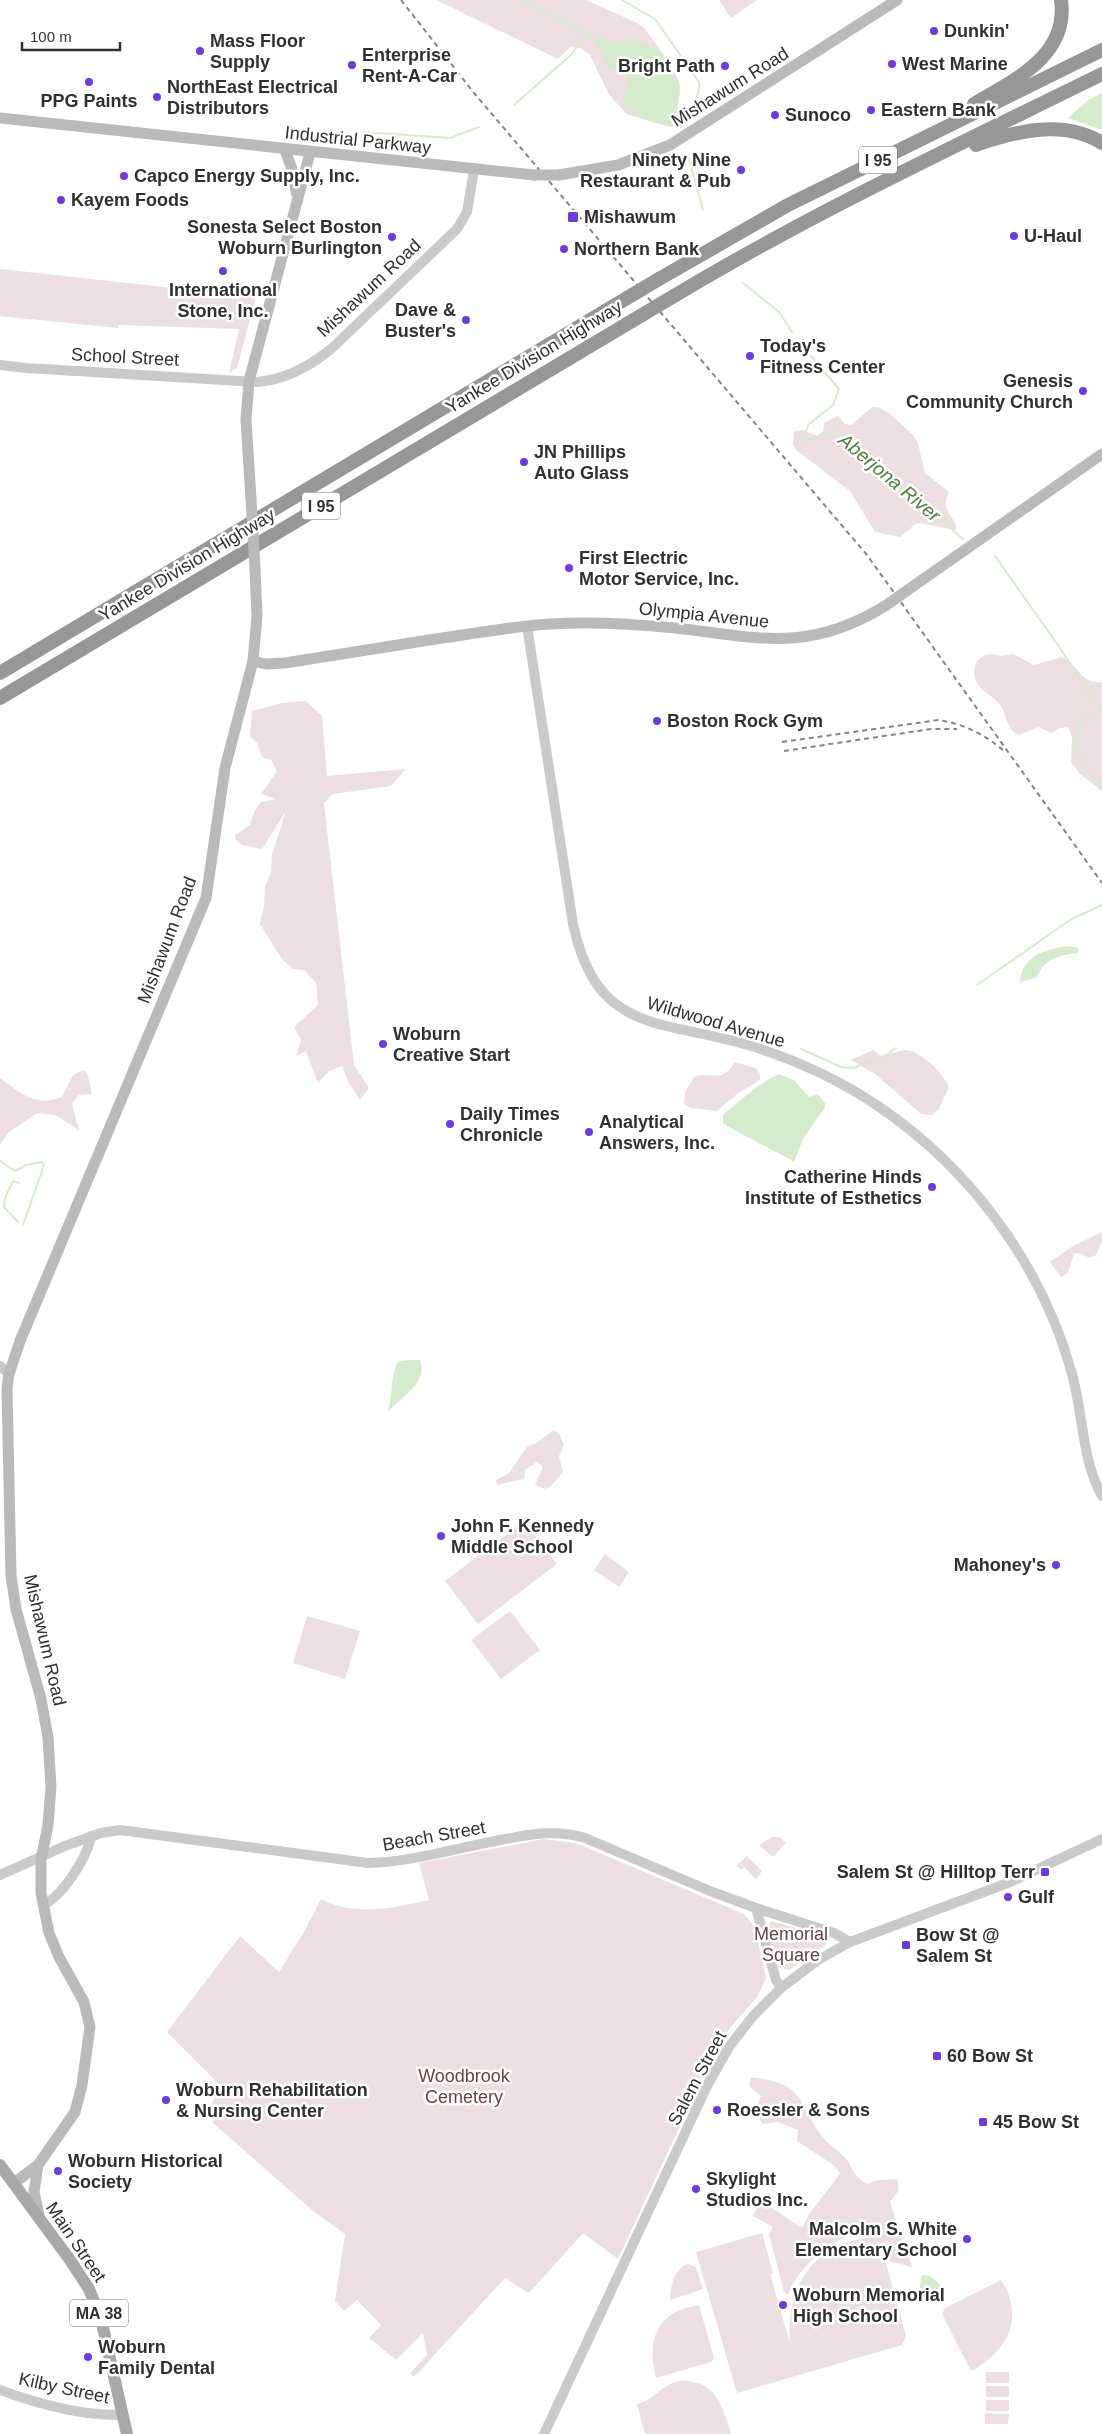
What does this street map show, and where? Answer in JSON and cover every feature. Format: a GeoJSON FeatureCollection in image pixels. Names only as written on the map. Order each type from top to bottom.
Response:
{"type":"FeatureCollection","features":[{"type":"Feature","properties":{"kind":"highway"},"geometry":{"type":"LineString","coordinates":[[862,168],[970,106],[1034,66],[1048,52],[1057,36],[1063,14],[1061,0]]}},
{"type":"Feature","properties":{"kind":"highway","name":"Yankee Division Highway"},"geometry":{"type":"LineString","coordinates":[[0,673],[742,230],[862,168],[1102,50]]}},
{"type":"Feature","properties":{"kind":"highway","name":"Yankee Division Highway"},"geometry":{"type":"LineString","coordinates":[[0,698],[773,238],[1102,74]]}},
{"type":"Feature","properties":{"kind":"highway"},"geometry":{"type":"LineString","coordinates":[[907,170],[990,140],[1020,132],[1061,129],[1085,134],[1102,143]]}},
{"type":"Feature","properties":{"kind":"main road","name":"Mishawum Road"},"geometry":{"type":"LineString","coordinates":[[474,170],[534,176],[559,175],[618,165],[647,156],[676,142],[897,0]]}},
{"type":"Feature","properties":{"kind":"main road","name":"Industrial Parkway"},"geometry":{"type":"LineString","coordinates":[[0,118],[474,170]]}},
{"type":"Feature","properties":{"kind":"main road"},"geometry":{"type":"LineString","coordinates":[[285,150],[294,174],[297,200]]}},
{"type":"Feature","properties":{"kind":"main road"},"geometry":{"type":"LineString","coordinates":[[249,382],[310,153]]}},
{"type":"Feature","properties":{"kind":"main road","name":"Mishawum Road"},"geometry":{"type":"LineString","coordinates":[[17,2186],[38,2165],[77,2107],[84,2075],[90,2027],[85,2004],[62,1963],[49,1934],[43,1905],[40,1877],[50,1813],[51,1768],[44,1709],[19,1621],[12,1583],[4,1370],[20,1341],[206,898],[226,768],[253,661],[256,616],[246,420],[249,382]]}},
{"type":"Feature","properties":{"kind":"main road","name":"Olympia Avenue"},"geometry":{"type":"LineString","coordinates":[[253,661],[266,664],[285,663],[527,626],[562,624],[634,624],[755,639],[782,640],[810,636],[838,628],[885,606],[1102,454]]}},
{"type":"Feature","properties":{"kind":"main road","name":"Main Street"},"geometry":{"type":"LineString","coordinates":[[0,2165],[84,2281],[96,2306],[127,2434]]}},
{"type":"Feature","properties":{"kind":"main road","name":"Mishawum Road"},"geometry":{"type":"LineString","coordinates":[[38,2165],[35,2179],[35,2203],[41,2220]]}},
{"type":"Feature","properties":{"kind":"main road"},"geometry":{"type":"LineString","coordinates":[[17,2186],[35,2179]]}},
{"type":"Feature","properties":{"kind":"street","name":"Mishawum Road"},"geometry":{"type":"LineString","coordinates":[[249,382],[272,380],[301,368],[323,356],[345,337],[460,226],[468,208],[474,170]]}},
{"type":"Feature","properties":{"kind":"street","name":"School Street"},"geometry":{"type":"LineString","coordinates":[[0,365],[249,382]]}},
{"type":"Feature","properties":{"kind":"street","name":"Wildwood Avenue"},"geometry":{"type":"LineString","coordinates":[[527,626],[573,924],[581,955],[593,979],[620,1007],[647,1022],[746,1045],[805,1066],[831,1078],[876,1105],[904,1125],[957,1172],[986,1206],[1012,1242],[1050,1313],[1071,1371],[1081,1411],[1090,1466],[1102,1496]]}},
{"type":"Feature","properties":{"kind":"street","name":"Beach Street"},"geometry":{"type":"LineString","coordinates":[[0,1875],[91,1836],[109,1831],[128,1830],[323,1858],[368,1862],[405,1859],[536,1833],[561,1833],[585,1838],[756,1908],[834,1933],[850,1942]]}},
{"type":"Feature","properties":{"kind":"street"},"geometry":{"type":"LineString","coordinates":[[43,1905],[54,1898],[66,1885],[88,1849],[91,1836]]}},
{"type":"Feature","properties":{"kind":"street","name":"Salem Street"},"geometry":{"type":"LineString","coordinates":[[544,2434],[713,2073],[741,2030],[781,1988],[818,1960],[850,1942],[998,1887],[1102,1839]]}},
{"type":"Feature","properties":{"kind":"street"},"geometry":{"type":"LineString","coordinates":[[756,1908],[776,1980],[781,1988]]}},
{"type":"Feature","properties":{"kind":"street","name":"Kilby Street"},"geometry":{"type":"LineString","coordinates":[[0,2390],[99,2415],[122,2415]]}},
{"type":"Feature","properties":{"kind":"green space"},"geometry":{"type":"Polygon","coordinates":[[[436,0],[586,0],[635,22],[643,27],[657,45],[678,79],[680,91],[676,125],[671,127],[626,114],[608,93],[590,55],[580,48],[570,47],[558,59],[436,0]]]}},
{"type":"Feature","properties":{"kind":"green space"},"geometry":{"type":"Polygon","coordinates":[[[719,0],[757,0],[731,18],[719,0]]]}},
{"type":"Feature","properties":{"kind":"green space"},"geometry":{"type":"Polygon","coordinates":[[[0,269],[256,297],[237,368],[229,373],[239,329],[118,325],[118,328],[0,316],[0,269]]]}},
{"type":"Feature","properties":{"kind":"green space"},"geometry":{"type":"Polygon","coordinates":[[[872,407],[878,407],[889,413],[913,435],[918,443],[925,473],[949,492],[946,508],[955,523],[957,528],[955,530],[919,523],[900,537],[875,532],[850,491],[796,450],[793,444],[794,431],[803,430],[817,436],[823,431],[824,423],[838,416],[845,424],[851,425],[872,407]]]}},
{"type":"Feature","properties":{"kind":"green space"},"geometry":{"type":"Polygon","coordinates":[[[1013,654],[1034,665],[1062,657],[1068,660],[1085,678],[1095,682],[1102,682],[1102,791],[1080,774],[1071,762],[1072,737],[1068,727],[1051,733],[1039,727],[1019,735],[1012,729],[1001,706],[977,683],[975,677],[977,661],[984,655],[1001,656],[1013,654]]]}},
{"type":"Feature","properties":{"kind":"green space"},"geometry":{"type":"Polygon","coordinates":[[[306,701],[322,716],[327,776],[406,769],[391,786],[333,794],[324,803],[354,1065],[369,1088],[360,1100],[349,1083],[342,1066],[329,1071],[318,1083],[306,1051],[296,1056],[301,1040],[294,1027],[318,1005],[316,983],[304,970],[293,969],[282,959],[260,924],[265,887],[271,872],[272,854],[286,811],[262,849],[242,845],[235,839],[235,835],[250,825],[254,812],[261,802],[276,799],[261,794],[277,771],[271,760],[262,757],[257,743],[250,736],[252,711],[281,703],[306,701]]]}},
{"type":"Feature","properties":{"kind":"green space"},"geometry":{"type":"Polygon","coordinates":[[[873,1050],[881,1056],[905,1050],[911,1051],[931,1064],[949,1087],[939,1109],[932,1115],[921,1114],[875,1074],[851,1060],[873,1050]]]}},
{"type":"Feature","properties":{"kind":"green space"},"geometry":{"type":"Polygon","coordinates":[[[735,1062],[756,1068],[760,1074],[760,1080],[738,1093],[717,1111],[691,1108],[684,1104],[685,1092],[695,1076],[721,1075],[726,1073],[735,1062]]]}},
{"type":"Feature","properties":{"kind":"green space"},"geometry":{"type":"Polygon","coordinates":[[[84,1070],[88,1076],[92,1094],[79,1095],[72,1104],[79,1130],[55,1115],[37,1113],[9,1132],[0,1145],[0,1078],[22,1094],[36,1100],[52,1100],[62,1097],[73,1075],[84,1070]]]}},
{"type":"Feature","properties":{"kind":"green space"},"geometry":{"type":"Polygon","coordinates":[[[1102,1232],[1102,1241],[1096,1255],[1090,1258],[1078,1253],[1074,1254],[1068,1273],[1061,1277],[1050,1262],[1073,1246],[1102,1232]]]}},
{"type":"Feature","properties":{"kind":"green space"},"geometry":{"type":"Polygon","coordinates":[[[553,1430],[559,1433],[564,1445],[559,1456],[563,1472],[552,1485],[545,1489],[535,1485],[543,1467],[537,1462],[526,1469],[524,1479],[497,1485],[496,1480],[509,1473],[527,1447],[538,1442],[553,1430]]]}},
{"type":"Feature","properties":{"kind":"green space"},"geometry":{"type":"Polygon","coordinates":[[[524,1521],[557,1564],[478,1624],[445,1581],[524,1521]]]}},
{"type":"Feature","properties":{"kind":"green space"},"geometry":{"type":"Polygon","coordinates":[[[605,1554],[629,1572],[619,1587],[594,1570],[605,1554]]]}},
{"type":"Feature","properties":{"kind":"green space"},"geometry":{"type":"Polygon","coordinates":[[[510,1611],[540,1650],[501,1679],[471,1640],[510,1611]]]}},
{"type":"Feature","properties":{"kind":"green space"},"geometry":{"type":"Polygon","coordinates":[[[307,1616],[360,1631],[345,1679],[293,1663],[307,1616]]]}},
{"type":"Feature","properties":{"kind":"green space"},"geometry":{"type":"Polygon","coordinates":[[[772,1837],[779,1837],[786,1843],[773,1857],[759,1845],[772,1837]]]}},
{"type":"Feature","properties":{"kind":"green space","name":"Woodbrook Cemetery"},"geometry":{"type":"Polygon","coordinates":[[[544,1839],[576,1843],[744,1914],[755,1927],[766,1978],[758,1996],[730,2028],[713,2055],[618,2259],[583,2233],[529,2293],[505,2278],[414,2377],[410,2373],[427,2355],[423,2333],[396,2360],[369,2338],[381,2325],[357,2300],[344,2311],[335,2301],[345,2234],[313,2211],[213,2123],[213,2102],[219,2084],[167,2032],[240,1936],[279,1972],[305,1930],[321,1899],[334,1905],[361,1909],[388,1908],[429,1900],[419,1863],[544,1839]]]}},
{"type":"Feature","properties":{"kind":"green space"},"geometry":{"type":"Polygon","coordinates":[[[747,1856],[762,1871],[756,1879],[744,1867],[742,1870],[736,1866],[747,1856]]]}},
{"type":"Feature","properties":{"kind":"green space","name":"Memorial Square"},"geometry":{"type":"Polygon","coordinates":[[[771,1921],[824,1935],[826,1945],[789,1970],[778,1967],[767,1927],[771,1921]]]}},
{"type":"Feature","properties":{"kind":"green space"},"geometry":{"type":"Polygon","coordinates":[[[751,2077],[769,2080],[791,2089],[797,2095],[826,2140],[848,2161],[855,2174],[867,2184],[878,2180],[897,2179],[899,2190],[890,2202],[912,2267],[885,2260],[906,2336],[902,2345],[737,2393],[696,2252],[762,2233],[773,2273],[770,2274],[790,2344],[791,2312],[800,2283],[808,2271],[831,2250],[850,2242],[877,2236],[864,2234],[837,2241],[812,2260],[801,2272],[788,2295],[784,2292],[769,2234],[773,2227],[753,2216],[760,2200],[802,2228],[810,2213],[840,2174],[835,2166],[797,2141],[798,2130],[778,2122],[762,2124],[758,2110],[761,2096],[749,2086],[751,2077]]]}},
{"type":"Feature","properties":{"kind":"green space"},"geometry":{"type":"Polygon","coordinates":[[[688,2264],[696,2267],[703,2289],[670,2300],[672,2284],[677,2273],[683,2266],[688,2264]]]}},
{"type":"Feature","properties":{"kind":"green space"},"geometry":{"type":"Polygon","coordinates":[[[1001,2280],[1012,2308],[1012,2321],[1008,2333],[994,2355],[971,2371],[942,2314],[945,2308],[1001,2280]]]}},
{"type":"Feature","properties":{"kind":"green space"},"geometry":{"type":"Polygon","coordinates":[[[699,2305],[714,2358],[711,2362],[656,2378],[653,2351],[654,2339],[658,2329],[664,2320],[673,2313],[699,2305]]]}},
{"type":"Feature","properties":{"kind":"green space"},"geometry":{"type":"Polygon","coordinates":[[[986,2372],[1009,2372],[1009,2383],[986,2383],[986,2372]]]}},
{"type":"Feature","properties":{"kind":"green space"},"geometry":{"type":"Polygon","coordinates":[[[682,2381],[694,2382],[710,2390],[721,2405],[731,2434],[645,2434],[637,2404],[650,2399],[669,2385],[682,2381]]]}},
{"type":"Feature","properties":{"kind":"green space"},"geometry":{"type":"Polygon","coordinates":[[[986,2386],[1009,2386],[1009,2397],[986,2397],[986,2386]]]}},
{"type":"Feature","properties":{"kind":"green space"},"geometry":{"type":"Polygon","coordinates":[[[986,2400],[1009,2400],[1009,2411],[986,2411],[986,2400]]]}},
{"type":"Feature","properties":{"kind":"green space"},"geometry":{"type":"Polygon","coordinates":[[[985,2413],[1009,2414],[1008,2424],[985,2424],[985,2413]]]}},
{"type":"Feature","properties":{"kind":"shaded area"},"geometry":{"type":"Polygon","coordinates":[[[592,35],[615,43],[630,40],[657,49],[663,54],[680,86],[676,125],[671,127],[650,121],[637,115],[626,106],[622,100],[628,82],[626,72],[613,69],[606,63],[592,35]]]}},
{"type":"Feature","properties":{"kind":"shaded area"},"geometry":{"type":"Polygon","coordinates":[[[1102,93],[1102,130],[1068,118],[1088,100],[1102,93]]]}},
{"type":"Feature","properties":{"kind":"shaded area"},"geometry":{"type":"Polygon","coordinates":[[[1067,946],[1078,948],[1078,953],[1053,959],[1044,966],[1036,978],[1020,982],[1025,966],[1036,955],[1067,946]]]}},
{"type":"Feature","properties":{"kind":"shaded area"},"geometry":{"type":"Polygon","coordinates":[[[779,1074],[794,1080],[809,1097],[818,1094],[825,1103],[825,1107],[803,1139],[794,1162],[723,1123],[723,1115],[757,1087],[779,1074]]]}},
{"type":"Feature","properties":{"kind":"shaded area"},"geometry":{"type":"Polygon","coordinates":[[[420,1360],[421,1375],[412,1389],[388,1412],[395,1368],[398,1362],[420,1360]]]}},
{"type":"Feature","properties":{"kind":"shaded area"},"geometry":{"type":"Polygon","coordinates":[[[924,2275],[931,2277],[941,2286],[944,2295],[930,2295],[923,2292],[920,2287],[921,2277],[924,2275]]]}},
{"type":"Feature","properties":{"kind":"waterway"},"geometry":{"type":"LineString","coordinates":[[520,0],[593,36]]}},
{"type":"Feature","properties":{"kind":"waterway","name":"Aberjona River"},"geometry":{"type":"LineString","coordinates":[[622,0],[655,19],[699,82],[698,93],[689,113],[678,129],[673,123]]}},
{"type":"Feature","properties":{"kind":"waterway"},"geometry":{"type":"LineString","coordinates":[[514,105],[572,54],[586,33]]}},
{"type":"Feature","properties":{"kind":"waterway"},"geometry":{"type":"LineString","coordinates":[[363,132],[450,138],[479,127]]}},
{"type":"Feature","properties":{"kind":"waterway","name":"Aberjona River"},"geometry":{"type":"LineString","coordinates":[[688,155],[703,210]]}},
{"type":"Feature","properties":{"kind":"waterway","name":"Aberjona River"},"geometry":{"type":"LineString","coordinates":[[743,283],[779,312],[792,332]]}},
{"type":"Feature","properties":{"kind":"waterway","name":"Aberjona River"},"geometry":{"type":"LineString","coordinates":[[811,356],[839,389],[833,405],[809,424],[802,442],[833,431],[856,446],[963,539]]}},
{"type":"Feature","properties":{"kind":"waterway","name":"Aberjona River"},"geometry":{"type":"LineString","coordinates":[[995,556],[1060,648],[1099,709],[1079,724],[1074,742],[1086,771],[1102,785]]}},
{"type":"Feature","properties":{"kind":"waterway"},"geometry":{"type":"LineString","coordinates":[[977,985],[1070,920],[1102,905]]}},
{"type":"Feature","properties":{"kind":"waterway"},"geometry":{"type":"LineString","coordinates":[[801,1049],[841,1067],[855,1068],[864,1062],[879,1060],[896,1048]]}},
{"type":"Feature","properties":{"kind":"waterway"},"geometry":{"type":"LineString","coordinates":[[0,1161],[15,1171],[26,1165],[42,1162],[44,1165],[23,1225]]}},
{"type":"Feature","properties":{"kind":"waterway"},"geometry":{"type":"LineString","coordinates":[[18,1222],[4,1207],[5,1198],[13,1181],[19,1183]]}},
{"type":"Feature","properties":{"kind":"railway"},"geometry":{"type":"LineString","coordinates":[[401,0],[474,93],[867,555],[1102,883]]}},
{"type":"Feature","properties":{"kind":"railway"},"geometry":{"type":"LineString","coordinates":[[782,742],[938,720],[956,724],[973,731],[1004,751]]}},
{"type":"Feature","properties":{"kind":"railway"},"geometry":{"type":"LineString","coordinates":[[784,751],[931,729],[957,729]]}},
{"type":"Feature","properties":{"kind":"place","name":"Dunkin'"},"geometry":{"type":"Point","coordinates":[934,31]}},
{"type":"Feature","properties":{"kind":"place","name":"Mass Floor Supply"},"geometry":{"type":"Point","coordinates":[200,51]}},
{"type":"Feature","properties":{"kind":"place","name":"West Marine"},"geometry":{"type":"Point","coordinates":[892,64]}},
{"type":"Feature","properties":{"kind":"place","name":"Enterprise Rent-A-Car"},"geometry":{"type":"Point","coordinates":[352,65]}},
{"type":"Feature","properties":{"kind":"place","name":"Bright Path"},"geometry":{"type":"Point","coordinates":[725,66]}},
{"type":"Feature","properties":{"kind":"place","name":"PPG Paints"},"geometry":{"type":"Point","coordinates":[89,82]}},
{"type":"Feature","properties":{"kind":"place","name":"NorthEast Electrical Distributors"},"geometry":{"type":"Point","coordinates":[157,97]}},
{"type":"Feature","properties":{"kind":"place","name":"Eastern Bank"},"geometry":{"type":"Point","coordinates":[871,110]}},
{"type":"Feature","properties":{"kind":"place","name":"Sunoco"},"geometry":{"type":"Point","coordinates":[775,115]}},
{"type":"Feature","properties":{"kind":"place","name":"Ninety Nine Restaurant & Pub"},"geometry":{"type":"Point","coordinates":[741,170]}},
{"type":"Feature","properties":{"kind":"place","name":"Capco Energy Supply, Inc."},"geometry":{"type":"Point","coordinates":[124,176]}},
{"type":"Feature","properties":{"kind":"place","name":"Kayem Foods"},"geometry":{"type":"Point","coordinates":[61,200]}},
{"type":"Feature","properties":{"kind":"place","name":"Mishawum"},"geometry":{"type":"Point","coordinates":[573,217]}},
{"type":"Feature","properties":{"kind":"place","name":"U-Haul"},"geometry":{"type":"Point","coordinates":[1014,236]}},
{"type":"Feature","properties":{"kind":"place","name":"Sonesta Select Boston Woburn Burlington"},"geometry":{"type":"Point","coordinates":[392,237]}},
{"type":"Feature","properties":{"kind":"place","name":"Northern Bank"},"geometry":{"type":"Point","coordinates":[564,249]}},
{"type":"Feature","properties":{"kind":"place","name":"International Stone, Inc."},"geometry":{"type":"Point","coordinates":[223,271]}},
{"type":"Feature","properties":{"kind":"place","name":"Dave & Buster's"},"geometry":{"type":"Point","coordinates":[466,320]}},
{"type":"Feature","properties":{"kind":"place","name":"Today's Fitness Center"},"geometry":{"type":"Point","coordinates":[750,356]}},
{"type":"Feature","properties":{"kind":"place","name":"Genesis Community Church"},"geometry":{"type":"Point","coordinates":[1083,391]}},
{"type":"Feature","properties":{"kind":"place","name":"JN Phillips Auto Glass"},"geometry":{"type":"Point","coordinates":[524,462]}},
{"type":"Feature","properties":{"kind":"place","name":"First Electric Motor Service, Inc."},"geometry":{"type":"Point","coordinates":[569,568]}},
{"type":"Feature","properties":{"kind":"place","name":"Boston Rock Gym"},"geometry":{"type":"Point","coordinates":[657,721]}},
{"type":"Feature","properties":{"kind":"place","name":"Woburn Creative Start"},"geometry":{"type":"Point","coordinates":[383,1044]}},
{"type":"Feature","properties":{"kind":"place","name":"Daily Times Chronicle"},"geometry":{"type":"Point","coordinates":[450,1124]}},
{"type":"Feature","properties":{"kind":"place","name":"Analytical Answers, Inc."},"geometry":{"type":"Point","coordinates":[589,1132]}},
{"type":"Feature","properties":{"kind":"place","name":"Catherine Hinds Institute of Esthetics"},"geometry":{"type":"Point","coordinates":[932,1187]}},
{"type":"Feature","properties":{"kind":"place","name":"John F. Kennedy Middle School"},"geometry":{"type":"Point","coordinates":[441,1536]}},
{"type":"Feature","properties":{"kind":"place","name":"Mahoney's"},"geometry":{"type":"Point","coordinates":[1056,1565]}},
{"type":"Feature","properties":{"kind":"place","name":"Salem St @ Hilltop Terr"},"geometry":{"type":"Point","coordinates":[1045,1872]}},
{"type":"Feature","properties":{"kind":"place","name":"Gulf"},"geometry":{"type":"Point","coordinates":[1008,1897]}},
{"type":"Feature","properties":{"kind":"place","name":"Bow St @ Salem St"},"geometry":{"type":"Point","coordinates":[906,1945]}},
{"type":"Feature","properties":{"kind":"place","name":"60 Bow St"},"geometry":{"type":"Point","coordinates":[937,2056]}},
{"type":"Feature","properties":{"kind":"place","name":"Woburn Rehabilitation & Nursing Center"},"geometry":{"type":"Point","coordinates":[166,2100]}},
{"type":"Feature","properties":{"kind":"place","name":"Roessler & Sons"},"geometry":{"type":"Point","coordinates":[717,2110]}},
{"type":"Feature","properties":{"kind":"place","name":"45 Bow St"},"geometry":{"type":"Point","coordinates":[983,2122]}},
{"type":"Feature","properties":{"kind":"place","name":"Woburn Historical Society"},"geometry":{"type":"Point","coordinates":[58,2171]}},
{"type":"Feature","properties":{"kind":"place","name":"Skylight Studios Inc."},"geometry":{"type":"Point","coordinates":[696,2189]}},
{"type":"Feature","properties":{"kind":"place","name":"Malcolm S. White Elementary School"},"geometry":{"type":"Point","coordinates":[967,2239]}},
{"type":"Feature","properties":{"kind":"place","name":"Woburn Memorial High School"},"geometry":{"type":"Point","coordinates":[783,2305]}},
{"type":"Feature","properties":{"kind":"place","name":"Woburn Family Dental"},"geometry":{"type":"Point","coordinates":[88,2357]}}]}
